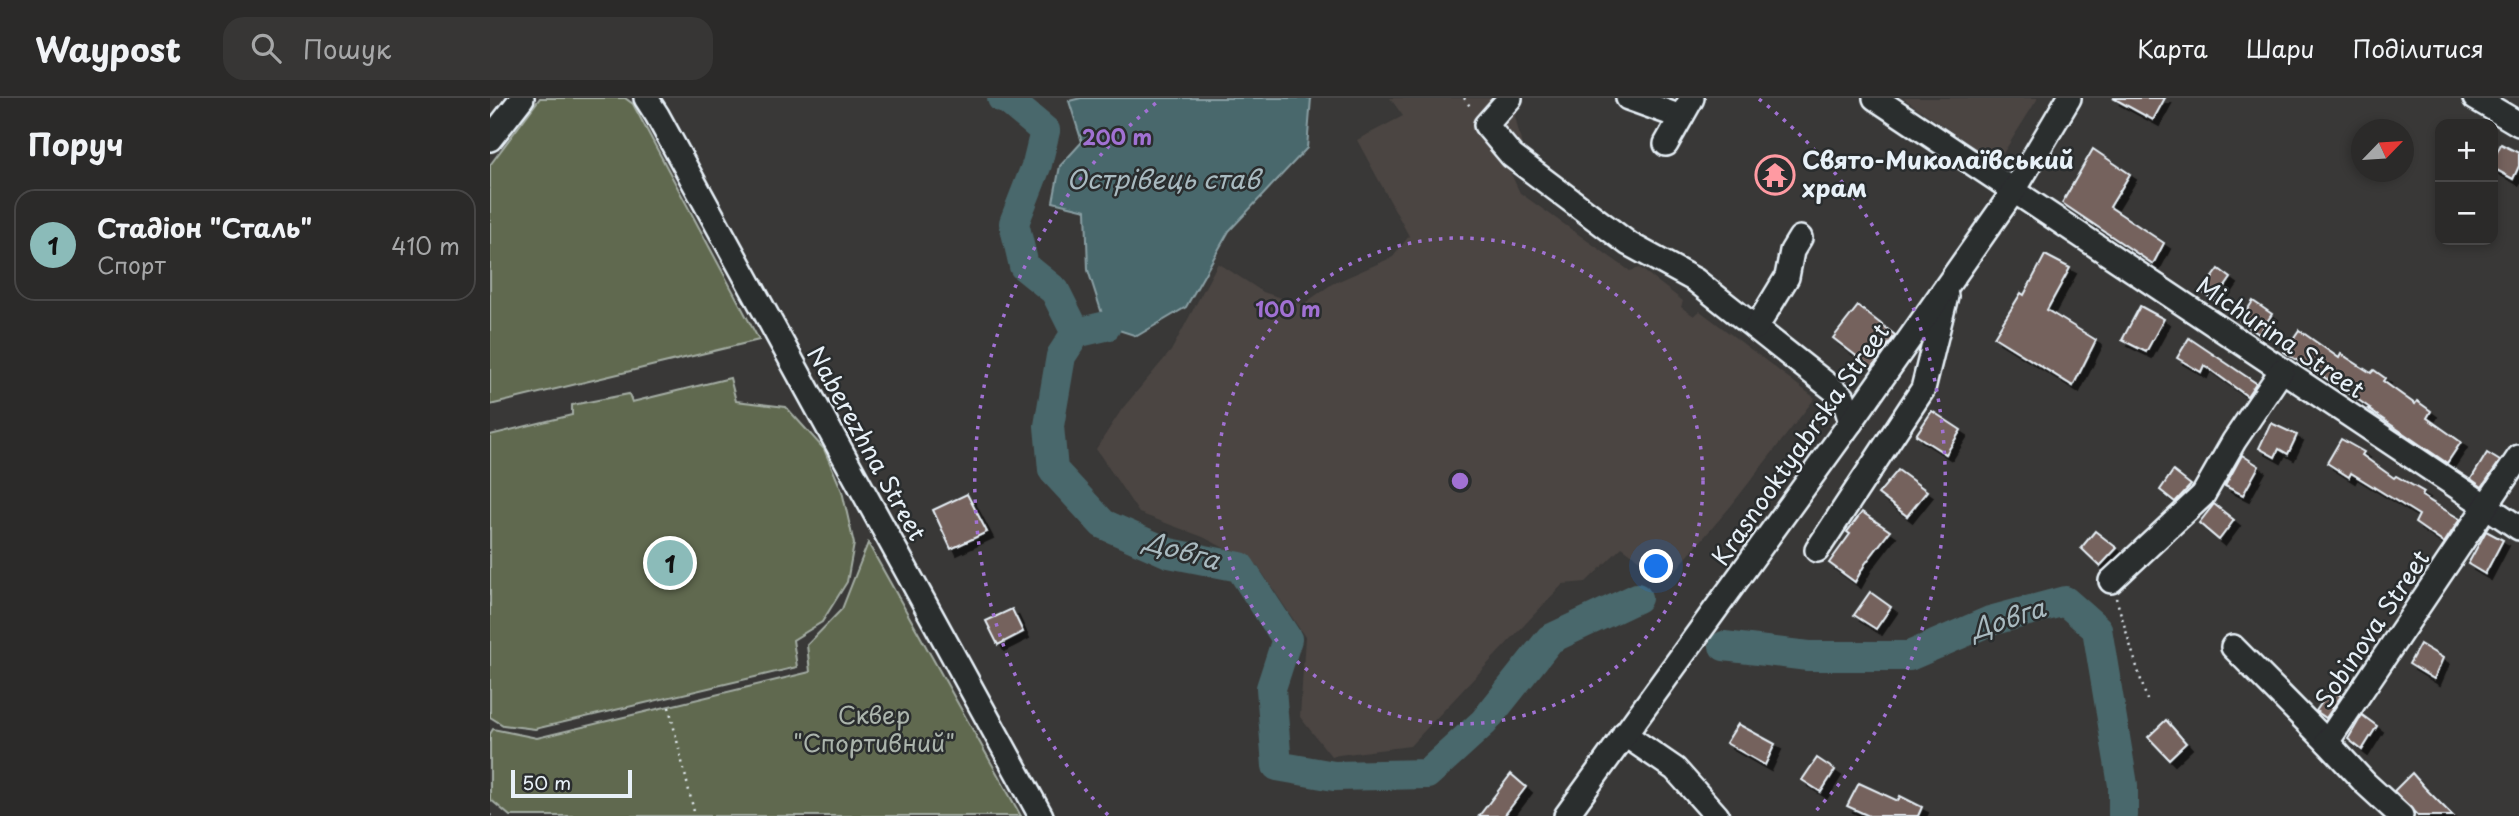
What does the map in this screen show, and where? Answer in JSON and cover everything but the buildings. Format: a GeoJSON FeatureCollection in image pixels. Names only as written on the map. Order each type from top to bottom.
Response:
{"type":"FeatureCollection","features":[{"type":"Feature","properties":{"kind":"street"},"geometry":{"type":"LineString","coordinates":[[490,139],[522,98]]}},
{"type":"Feature","properties":{"kind":"street","name":"Naberezhna Street"},"geometry":{"type":"LineString","coordinates":[[646,98],[1041,816]]}},
{"type":"Feature","properties":{"kind":"street"},"geometry":{"type":"LineString","coordinates":[[1510,98],[1486,125],[1512,156],[1629,244],[1695,280],[1843,397],[1851,422]]}},
{"type":"Feature","properties":{"kind":"street"},"geometry":{"type":"LineString","coordinates":[[1629,98],[1686,108],[1666,144]]}},
{"type":"Feature","properties":{"kind":"street","name":"Michurina Street"},"geometry":{"type":"LineString","coordinates":[[1875,98],[2519,528]]}},
{"type":"Feature","properties":{"kind":"street","name":"Krasnooktyabrska Street"},"geometry":{"type":"LineString","coordinates":[[1566,816],[1851,422],[2013,192],[2069,98]]}},
{"type":"Feature","properties":{"kind":"street"},"geometry":{"type":"LineString","coordinates":[[2475,98],[2519,124]]}},
{"type":"Feature","properties":{"kind":"street"},"geometry":{"type":"LineString","coordinates":[[1756,328],[1787,277],[1792,251],[1800,238]]}},
{"type":"Feature","properties":{"kind":"street"},"geometry":{"type":"LineString","coordinates":[[1817,550],[1923,389],[1949,282]]}},
{"type":"Feature","properties":{"kind":"street"},"geometry":{"type":"LineString","coordinates":[[2111,581],[2203,495],[2234,441],[2282,370]]}},
{"type":"Feature","properties":{"kind":"street","name":"Sobinova Street"},"geometry":{"type":"LineString","coordinates":[[2401,816],[2365,783],[2327,742],[2519,457]]}},
{"type":"Feature","properties":{"kind":"street"},"geometry":{"type":"LineString","coordinates":[[2233,647],[2327,742]]}},
{"type":"Feature","properties":{"kind":"street"},"geometry":{"type":"LineString","coordinates":[[1624,734],[1675,769],[1717,816]]}},
{"type":"Feature","properties":{"kind":"path"},"geometry":{"type":"LineString","coordinates":[[2111,581],[2147,700]]}},
{"type":"Feature","properties":{"kind":"path"},"geometry":{"type":"LineString","coordinates":[[669,707],[695,816]]}},
{"type":"Feature","properties":{"kind":"shaded area"},"geometry":{"type":"Polygon","coordinates":[[[1390,98],[1523,98],[1515,116],[1522,146],[1497,144],[1520,193],[1630,271],[1640,268],[1683,301],[1681,307],[1694,316],[1700,311],[1815,398],[1730,507],[1669,578],[1660,575],[1622,547],[1586,582],[1563,584],[1410,746],[1331,756],[1300,717],[1305,637],[1257,565],[1203,537],[1139,513],[1096,449],[1122,409],[1171,351],[1218,263],[1263,292],[1302,305],[1332,284],[1393,257],[1409,236],[1357,140],[1403,116],[1390,98]]]}},
{"type":"Feature","properties":{"kind":"shaded area"},"geometry":{"type":"Polygon","coordinates":[[[1903,98],[2038,98],[1997,163],[1903,98]]]}},
{"type":"Feature","properties":{"kind":"green space"},"geometry":{"type":"Polygon","coordinates":[[[540,98],[625,98],[633,104],[759,340],[490,405],[490,165],[540,98]]]}},
{"type":"Feature","properties":{"kind":"green space"},"geometry":{"type":"Polygon","coordinates":[[[730,378],[736,401],[786,407],[824,449],[842,491],[854,544],[847,582],[822,622],[793,640],[797,667],[535,729],[503,725],[490,717],[490,435],[572,415],[572,405],[629,394],[632,402],[730,378]]]}},
{"type":"Feature","properties":{"kind":"green space","name":"Сквер \"Спортивний\""},"geometry":{"type":"Polygon","coordinates":[[[868,543],[1021,816],[510,816],[490,799],[490,734],[493,729],[537,738],[810,672],[807,645],[842,609],[868,543]]]}},
{"type":"Feature","properties":{"kind":"water","name":"Острівець став"},"geometry":{"type":"Polygon","coordinates":[[[1081,98],[1311,98],[1307,148],[1229,231],[1186,307],[1137,336],[1106,326],[1088,270],[1086,210],[1053,202],[1060,166],[1082,142],[1069,101],[1081,98]]]}},
{"type":"Feature","properties":{"kind":"waterway","name":"Довга"},"geometry":{"type":"LineString","coordinates":[[1002,98],[1045,131],[1037,164],[1014,223],[1024,266],[1055,291],[1076,333],[1061,356],[1049,426],[1053,470],[1103,524],[1169,553],[1240,567],[1287,639],[1271,688],[1277,766],[1334,776],[1427,774],[1484,722],[1550,639],[1637,598]]}},
{"type":"Feature","properties":{"kind":"waterway"},"geometry":{"type":"LineString","coordinates":[[1076,333],[1106,326]]}},
{"type":"Feature","properties":{"kind":"waterway","name":"Довга"},"geometry":{"type":"LineString","coordinates":[[1724,646],[1808,656],[1909,656],[1990,621],[2065,601],[2097,629],[2123,785],[2123,816]]}},
{"type":"Feature","properties":{"kind":"place","name":"Свято-Миколаївський храм"},"geometry":{"type":"Point","coordinates":[1775,175]}},
{"type":"Feature","properties":{"kind":"place","name":"Стадіон \"Сталь\""},"geometry":{"type":"Point","coordinates":[670,563]}}]}
